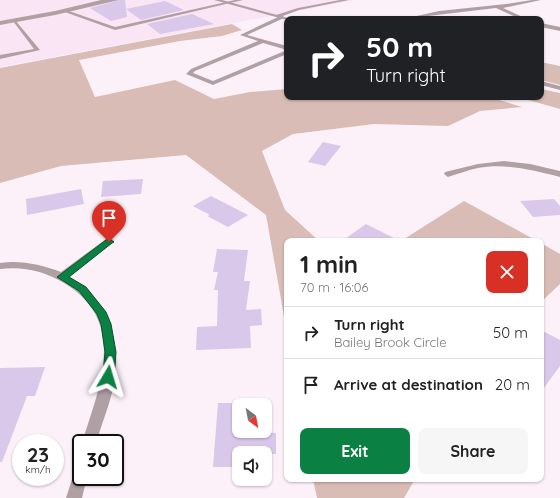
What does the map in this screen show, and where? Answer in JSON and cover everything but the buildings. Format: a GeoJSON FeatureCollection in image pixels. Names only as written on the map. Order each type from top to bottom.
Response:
{"type":"FeatureCollection","features":[{"type":"Feature","properties":{"kind":"street"},"geometry":{"type":"LineString","coordinates":[[99,3],[106,0]]}},
{"type":"Feature","properties":{"kind":"street"},"geometry":{"type":"LineString","coordinates":[[0,23],[117,0]]}},
{"type":"Feature","properties":{"kind":"street"},"geometry":{"type":"LineString","coordinates":[[216,0],[284,18]]}},
{"type":"Feature","properties":{"kind":"street"},"geometry":{"type":"LineString","coordinates":[[419,16],[437,12],[497,7],[539,0]]}},
{"type":"Feature","properties":{"kind":"street"},"geometry":{"type":"LineString","coordinates":[[497,7],[517,16]]}},
{"type":"Feature","properties":{"kind":"street"},"geometry":{"type":"LineString","coordinates":[[544,25],[560,29]]}},
{"type":"Feature","properties":{"kind":"street"},"geometry":{"type":"LineString","coordinates":[[544,84],[560,88]]}},
{"type":"Feature","properties":{"kind":"street"},"geometry":{"type":"LineString","coordinates":[[448,174],[469,167],[489,163],[525,166],[560,174]]}},
{"type":"Feature","properties":{"kind":"street"},"geometry":{"type":"LineString","coordinates":[[62,277],[109,242]]}},
{"type":"Feature","properties":{"kind":"street"},"geometry":{"type":"LineString","coordinates":[[0,266],[20,264],[36,267],[62,277],[82,289],[101,312],[106,324],[111,352],[110,367],[106,387],[92,434]]}},
{"type":"Feature","properties":{"kind":"street"},"geometry":{"type":"LineString","coordinates":[[74,498],[77,486]]}},
{"type":"Feature","properties":{"kind":"lane"},"geometry":{"type":"LineString","coordinates":[[64,11],[115,29],[230,4],[241,0]]}},
{"type":"Feature","properties":{"kind":"lane"},"geometry":{"type":"LineString","coordinates":[[284,47],[242,35],[298,9],[347,0]]}},
{"type":"Feature","properties":{"kind":"lane"},"geometry":{"type":"LineString","coordinates":[[0,57],[37,50],[15,21]]}},
{"type":"Feature","properties":{"kind":"lane"},"geometry":{"type":"LineString","coordinates":[[263,41],[193,70],[189,74],[214,83],[284,53]]}},
{"type":"Feature","properties":{"kind":"shaded area"},"geometry":{"type":"Polygon","coordinates":[[[0,0],[356,0],[0,67],[0,0]]]}},
{"type":"Feature","properties":{"kind":"shaded area"},"geometry":{"type":"Polygon","coordinates":[[[232,24],[242,30],[222,36],[180,41],[79,60],[95,97],[175,80],[214,99],[250,92],[284,89],[284,100],[499,100],[522,107],[480,111],[448,126],[374,124],[293,134],[262,151],[285,210],[316,238],[284,238],[284,316],[266,215],[186,155],[61,166],[0,183],[0,68],[232,24]]]}},
{"type":"Feature","properties":{"kind":"shaded area"},"geometry":{"type":"Polygon","coordinates":[[[544,63],[560,66],[560,85],[544,81],[544,63]]]}},
{"type":"Feature","properties":{"kind":"shaded area"},"geometry":{"type":"Polygon","coordinates":[[[544,90],[560,93],[560,109],[528,100],[544,100],[544,90]]]}},
{"type":"Feature","properties":{"kind":"shaded area"},"geometry":{"type":"Polygon","coordinates":[[[464,201],[532,238],[406,238],[464,201]]]}},
{"type":"Feature","properties":{"kind":"shaded area"},"geometry":{"type":"Polygon","coordinates":[[[544,245],[560,254],[560,284],[544,299],[544,245]]]}},
{"type":"Feature","properties":{"kind":"shaded area"},"geometry":{"type":"Polygon","coordinates":[[[314,482],[413,482],[404,498],[317,498],[314,482]]]}},
{"type":"Feature","properties":{"kind":"route"},"geometry":{"type":"LineString","coordinates":[[108,377],[111,352],[106,324],[101,312],[82,289],[62,277],[109,242]]}}]}
